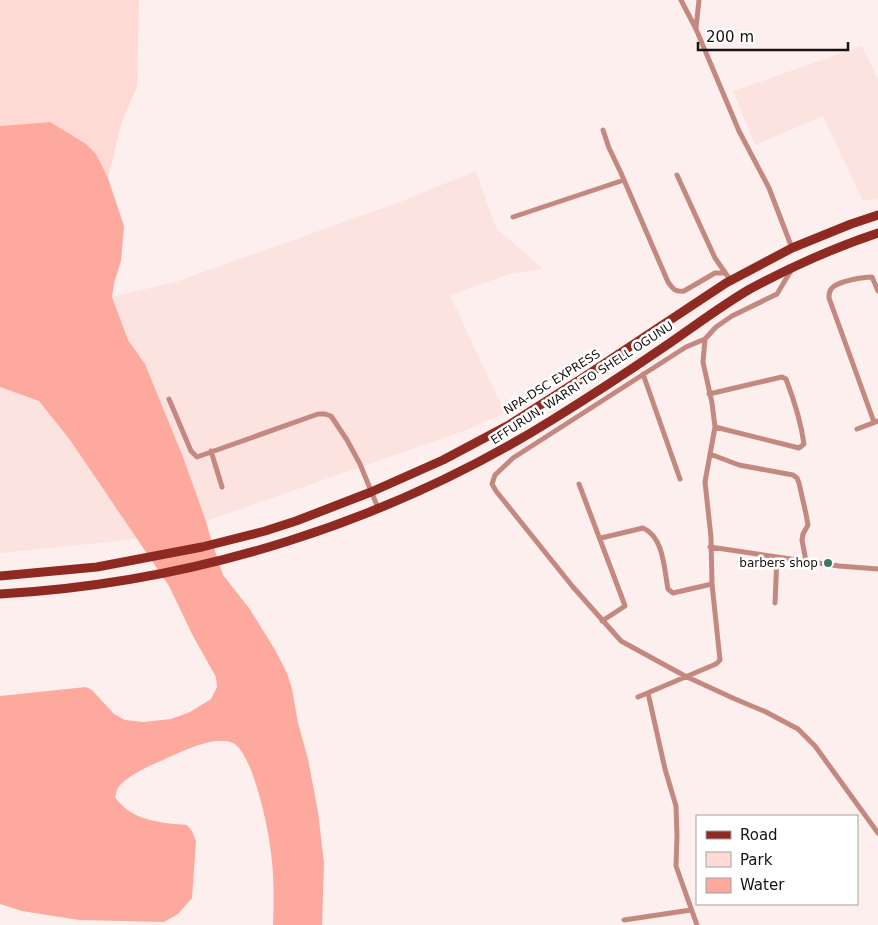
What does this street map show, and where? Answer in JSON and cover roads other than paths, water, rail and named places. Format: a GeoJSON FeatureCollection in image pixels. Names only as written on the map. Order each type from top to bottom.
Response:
{"type":"FeatureCollection","features":[{"type":"Feature","properties":{"kind":"main road","name":"NPA-DSC EXPRESS"},"geometry":{"type":"LineString","coordinates":[[0,576],[97,567],[202,547],[296,521],[371,492],[443,460],[509,425],[581,379],[689,306],[728,277],[792,248],[878,215]]}},
{"type":"Feature","properties":{"kind":"main road","name":"EFFURUN, WARRI TO SHELL OGUNU"},"geometry":{"type":"LineString","coordinates":[[0,594],[77,588],[162,574],[235,557],[309,535],[437,484],[512,444],[598,390],[748,290],[824,252],[878,233]]}},
{"type":"Feature","properties":{"kind":"street"},"geometry":{"type":"LineString","coordinates":[[681,0],[696,28],[739,131],[769,188],[792,248]]}},
{"type":"Feature","properties":{"kind":"street"},"geometry":{"type":"LineString","coordinates":[[696,28],[699,0]]}},
{"type":"Feature","properties":{"kind":"street"},"geometry":{"type":"LineString","coordinates":[[604,130],[609,148],[668,282],[674,290],[678,292],[684,291],[715,273],[728,277]]}},
{"type":"Feature","properties":{"kind":"street"},"geometry":{"type":"LineString","coordinates":[[677,175],[715,258],[728,277]]}},
{"type":"Feature","properties":{"kind":"street"},"geometry":{"type":"LineString","coordinates":[[513,217],[624,180]]}},
{"type":"Feature","properties":{"kind":"street"},"geometry":{"type":"LineString","coordinates":[[794,266],[776,294],[732,316],[705,339],[686,346],[513,458],[494,475],[492,484],[602,621],[621,641],[685,676],[735,700],[766,712],[798,729],[815,746],[878,833]]}},
{"type":"Feature","properties":{"kind":"street"},"geometry":{"type":"LineString","coordinates":[[857,429],[876,422],[829,292],[833,287],[864,277],[872,277],[878,291]]}},
{"type":"Feature","properties":{"kind":"street"},"geometry":{"type":"LineString","coordinates":[[638,697],[716,664],[720,660],[712,584],[711,537],[705,482],[715,428],[712,403],[703,362],[705,339]]}},
{"type":"Feature","properties":{"kind":"street"},"geometry":{"type":"LineString","coordinates":[[643,374],[680,479]]}},
{"type":"Feature","properties":{"kind":"street"},"geometry":{"type":"LineString","coordinates":[[709,394],[782,377],[786,380],[791,394],[802,428],[804,444],[799,448],[715,428]]}},
{"type":"Feature","properties":{"kind":"street"},"geometry":{"type":"LineString","coordinates":[[170,399],[193,454],[197,457],[318,414],[331,416],[360,464],[378,508]]}},
{"type":"Feature","properties":{"kind":"street"},"geometry":{"type":"LineString","coordinates":[[211,451],[222,487]]}},
{"type":"Feature","properties":{"kind":"street"},"geometry":{"type":"LineString","coordinates":[[710,454],[739,465],[793,475],[797,478],[808,525],[802,540],[806,561]]}},
{"type":"Feature","properties":{"kind":"street"},"geometry":{"type":"LineString","coordinates":[[580,484],[625,606],[602,621]]}},
{"type":"Feature","properties":{"kind":"street"},"geometry":{"type":"LineString","coordinates":[[601,538],[643,528],[648,530],[657,542],[661,553],[670,592],[673,593],[712,584]]}},
{"type":"Feature","properties":{"kind":"street"},"geometry":{"type":"LineString","coordinates":[[710,547],[777,558],[878,569]]}},
{"type":"Feature","properties":{"kind":"street"},"geometry":{"type":"LineString","coordinates":[[775,603],[777,558]]}},
{"type":"Feature","properties":{"kind":"street"},"geometry":{"type":"LineString","coordinates":[[648,693],[676,806],[678,836],[676,866],[697,925]]}},
{"type":"Feature","properties":{"kind":"street"},"geometry":{"type":"LineString","coordinates":[[624,920],[691,910]]}},
{"type":"Feature","properties":{"kind":"water"},"geometry":{"type":"Polygon","coordinates":[[[50,122],[86,144],[96,154],[108,178],[124,226],[121,261],[112,297],[128,340],[145,364],[183,457],[223,575],[249,608],[287,673],[308,759],[318,812],[324,863],[322,925],[273,925],[274,889],[270,842],[259,794],[247,761],[240,750],[233,743],[225,741],[197,746],[150,766],[124,781],[116,792],[115,797],[122,805],[138,816],[157,822],[187,825],[192,831],[196,841],[192,898],[178,914],[164,922],[79,920],[22,911],[0,904],[0,696],[86,687],[92,690],[114,714],[125,720],[143,722],[171,719],[190,712],[211,699],[217,687],[216,677],[193,636],[169,586],[70,440],[39,401],[0,387],[0,126],[50,122]]]}},
{"type":"Feature","properties":{"kind":"place","name":"barbers shop"},"geometry":{"type":"Point","coordinates":[828,563]}}]}
